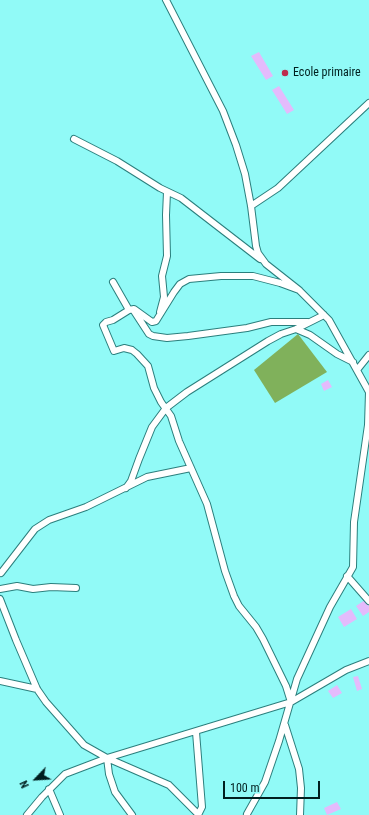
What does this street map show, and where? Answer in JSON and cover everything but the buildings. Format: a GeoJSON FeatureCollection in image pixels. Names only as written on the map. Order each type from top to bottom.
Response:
{"type":"FeatureCollection","features":[{"type":"Feature","properties":{"kind":"street"},"geometry":{"type":"LineString","coordinates":[[166,0],[222,111],[236,145],[245,174],[256,246],[258,253],[266,264]]}},
{"type":"Feature","properties":{"kind":"street"},"geometry":{"type":"LineString","coordinates":[[251,206],[278,188],[369,103]]}},
{"type":"Feature","properties":{"kind":"street"},"geometry":{"type":"LineString","coordinates":[[74,140],[118,161],[160,188],[180,198],[299,290],[329,320],[336,330],[369,392],[368,425],[354,522],[353,567],[330,607],[297,679],[265,782],[247,814]]}},
{"type":"Feature","properties":{"kind":"street"},"geometry":{"type":"LineString","coordinates":[[159,317],[164,297],[162,276],[167,256],[167,192]]}},
{"type":"Feature","properties":{"kind":"street"},"geometry":{"type":"LineString","coordinates":[[131,310],[152,322],[156,321],[180,284],[189,279],[221,276],[253,276],[299,290]]}},
{"type":"Feature","properties":{"kind":"street"},"geometry":{"type":"LineString","coordinates":[[113,282],[148,334],[153,336],[167,338],[188,336],[247,328],[271,322],[310,322]]}},
{"type":"Feature","properties":{"kind":"street"},"geometry":{"type":"LineString","coordinates":[[131,310],[113,320],[106,322],[103,325],[114,351],[128,348],[137,354],[148,366],[157,396],[171,416],[206,504],[225,571],[234,596],[239,606],[264,639],[286,686],[291,702]]}},
{"type":"Feature","properties":{"kind":"street"},"geometry":{"type":"LineString","coordinates":[[126,488],[131,481],[138,459],[152,427],[166,408],[192,389],[268,341],[281,334],[296,330],[324,315]]}},
{"type":"Feature","properties":{"kind":"street"},"geometry":{"type":"LineString","coordinates":[[296,330],[310,335],[337,354],[354,362]]}},
{"type":"Feature","properties":{"kind":"street"},"geometry":{"type":"LineString","coordinates":[[357,370],[369,355]]}},
{"type":"Feature","properties":{"kind":"street"},"geometry":{"type":"LineString","coordinates":[[0,572],[35,529],[49,520],[86,507],[147,477],[191,468]]}},
{"type":"Feature","properties":{"kind":"street"},"geometry":{"type":"LineString","coordinates":[[347,576],[369,601]]}},
{"type":"Feature","properties":{"kind":"street"},"geometry":{"type":"LineString","coordinates":[[0,589],[17,586],[33,589],[51,587],[76,588]]}},
{"type":"Feature","properties":{"kind":"street"},"geometry":{"type":"LineString","coordinates":[[0,599],[37,689],[46,702],[84,745],[107,758],[169,785],[198,815],[202,808],[196,732]]}},
{"type":"Feature","properties":{"kind":"street"},"geometry":{"type":"LineString","coordinates":[[27,815],[49,789],[65,774],[107,758],[291,702],[346,670],[369,661]]}},
{"type":"Feature","properties":{"kind":"street"},"geometry":{"type":"LineString","coordinates":[[0,681],[37,689]]}},
{"type":"Feature","properties":{"kind":"street"},"geometry":{"type":"LineString","coordinates":[[284,724],[299,769],[301,788],[300,815]]}},
{"type":"Feature","properties":{"kind":"street"},"geometry":{"type":"LineString","coordinates":[[107,758],[109,774],[115,792],[132,815]]}},
{"type":"Feature","properties":{"kind":"street"},"geometry":{"type":"LineString","coordinates":[[49,789],[60,815]]}},
{"type":"Feature","properties":{"kind":"street"},"geometry":{"type":"LineString","coordinates":[[32,815],[34,807]]}},
{"type":"Feature","properties":{"kind":"green space"},"geometry":{"type":"Polygon","coordinates":[[[298,334],[327,372],[275,403],[254,370],[298,334]]]}},
{"type":"Feature","properties":{"kind":"place","name":"Ecole primaire"},"geometry":{"type":"Point","coordinates":[285,73]}}]}
